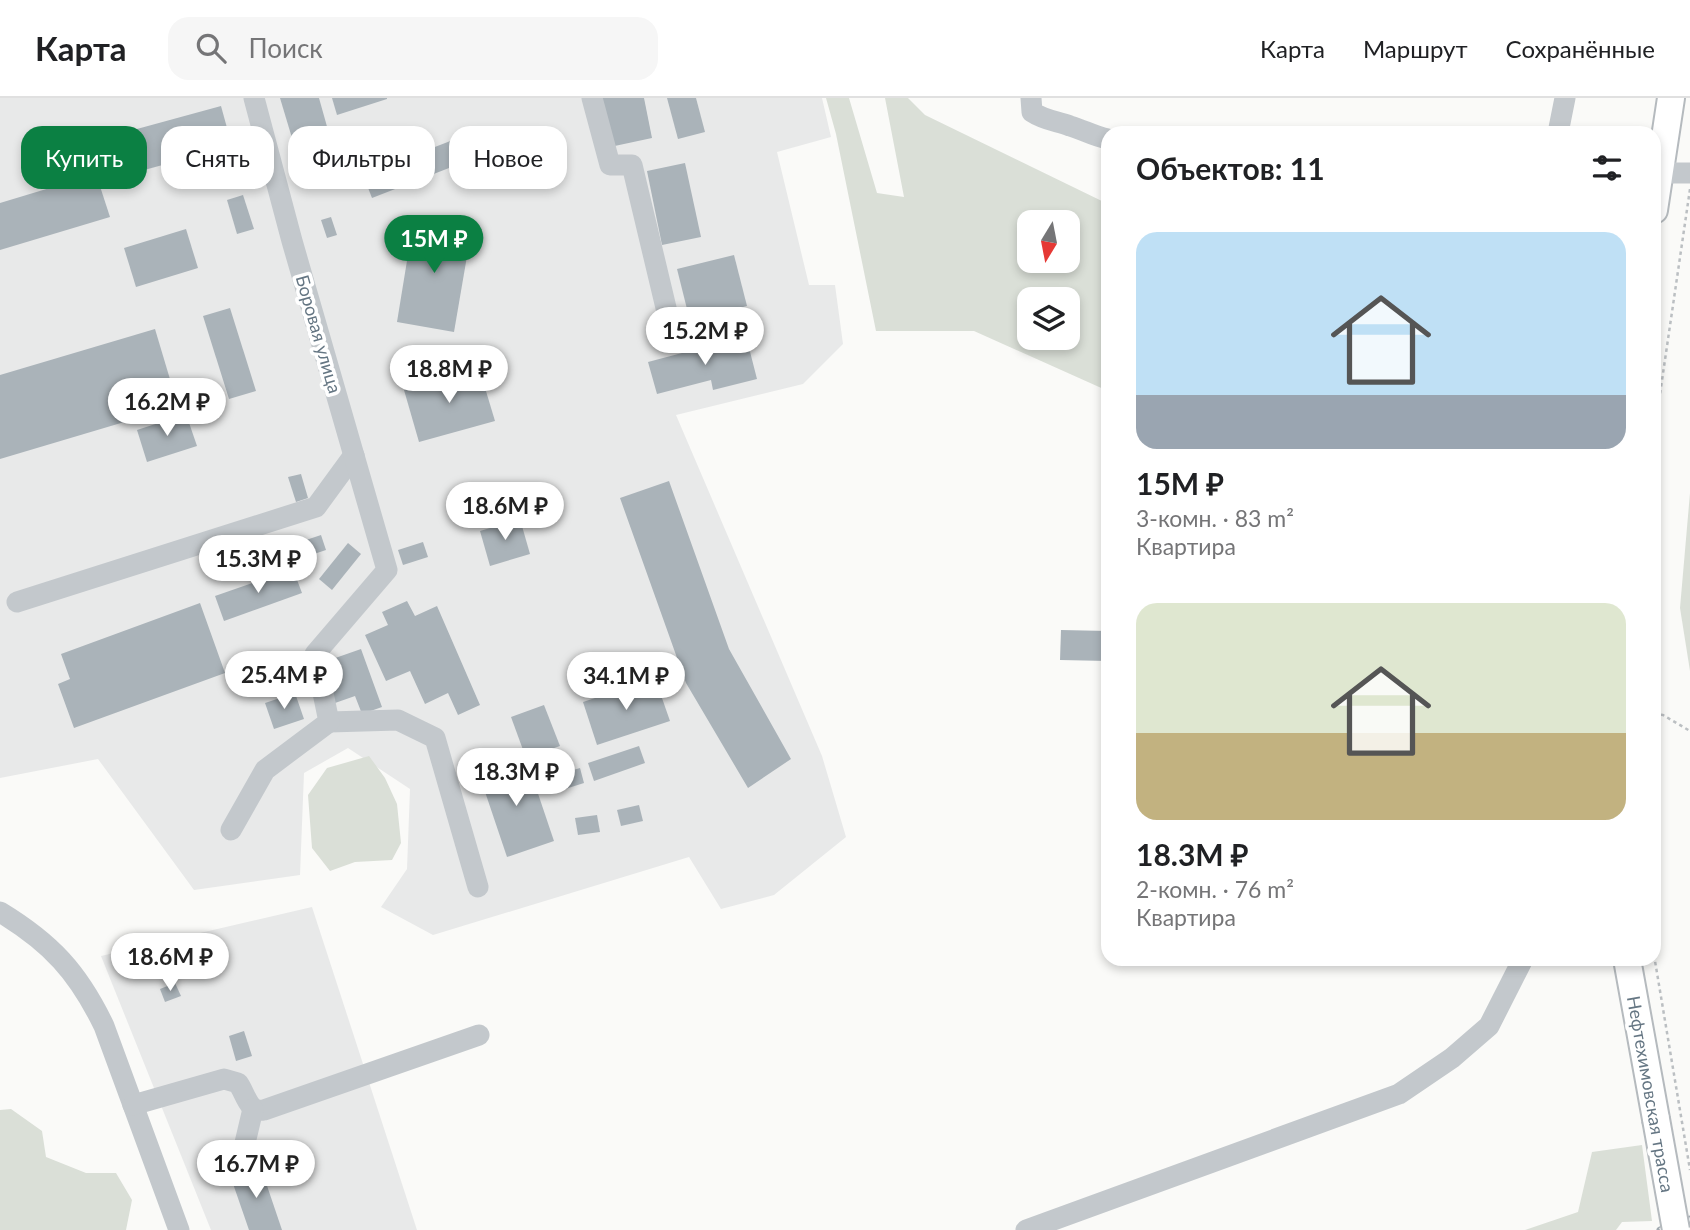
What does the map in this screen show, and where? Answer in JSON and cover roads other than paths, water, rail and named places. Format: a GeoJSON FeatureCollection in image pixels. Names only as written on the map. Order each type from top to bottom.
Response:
{"type":"FeatureCollection","features":[{"type":"Feature","properties":{"kind":"main road"},"geometry":{"type":"LineString","coordinates":[[1661,160],[1671,98]]}},
{"type":"Feature","properties":{"kind":"main road","name":"Нефтехимовская трасса"},"geometry":{"type":"LineString","coordinates":[[1629,966],[1668,1117],[1675,1230]]}},
{"type":"Feature","properties":{"kind":"street","name":"Боровая улица"},"geometry":{"type":"LineString","coordinates":[[254,98],[292,241],[387,570],[315,654],[329,722]]}},
{"type":"Feature","properties":{"kind":"street"},"geometry":{"type":"LineString","coordinates":[[592,98],[610,165],[632,165],[672,333]]}},
{"type":"Feature","properties":{"kind":"street"},"geometry":{"type":"LineString","coordinates":[[1031,98],[1032,112],[1042,118],[1101,138]]}},
{"type":"Feature","properties":{"kind":"street"},"geometry":{"type":"LineString","coordinates":[[1559,126],[1565,98]]}},
{"type":"Feature","properties":{"kind":"street"},"geometry":{"type":"LineString","coordinates":[[1661,173],[1690,173]]}},
{"type":"Feature","properties":{"kind":"street"},"geometry":{"type":"LineString","coordinates":[[17,603],[316,508],[354,455]]}},
{"type":"Feature","properties":{"kind":"street"},"geometry":{"type":"LineString","coordinates":[[231,830],[265,771],[329,722],[398,720],[435,738],[478,887]]}},
{"type":"Feature","properties":{"kind":"street"},"geometry":{"type":"LineString","coordinates":[[0,912],[24,926],[73,971],[92,1001],[104,1026],[179,1230]]}},
{"type":"Feature","properties":{"kind":"street"},"geometry":{"type":"LineString","coordinates":[[1026,1230],[1399,1094],[1452,1058],[1489,1026],[1519,966]]}},
{"type":"Feature","properties":{"kind":"street"},"geometry":{"type":"LineString","coordinates":[[133,1105],[224,1079],[238,1083],[253,1109],[264,1110],[479,1035]]}},
{"type":"Feature","properties":{"kind":"street"},"geometry":{"type":"LineString","coordinates":[[245,1143],[253,1109]]}},
{"type":"Feature","properties":{"kind":"railway"},"geometry":{"type":"LineString","coordinates":[[1660,1230],[1690,1219]]}}]}
